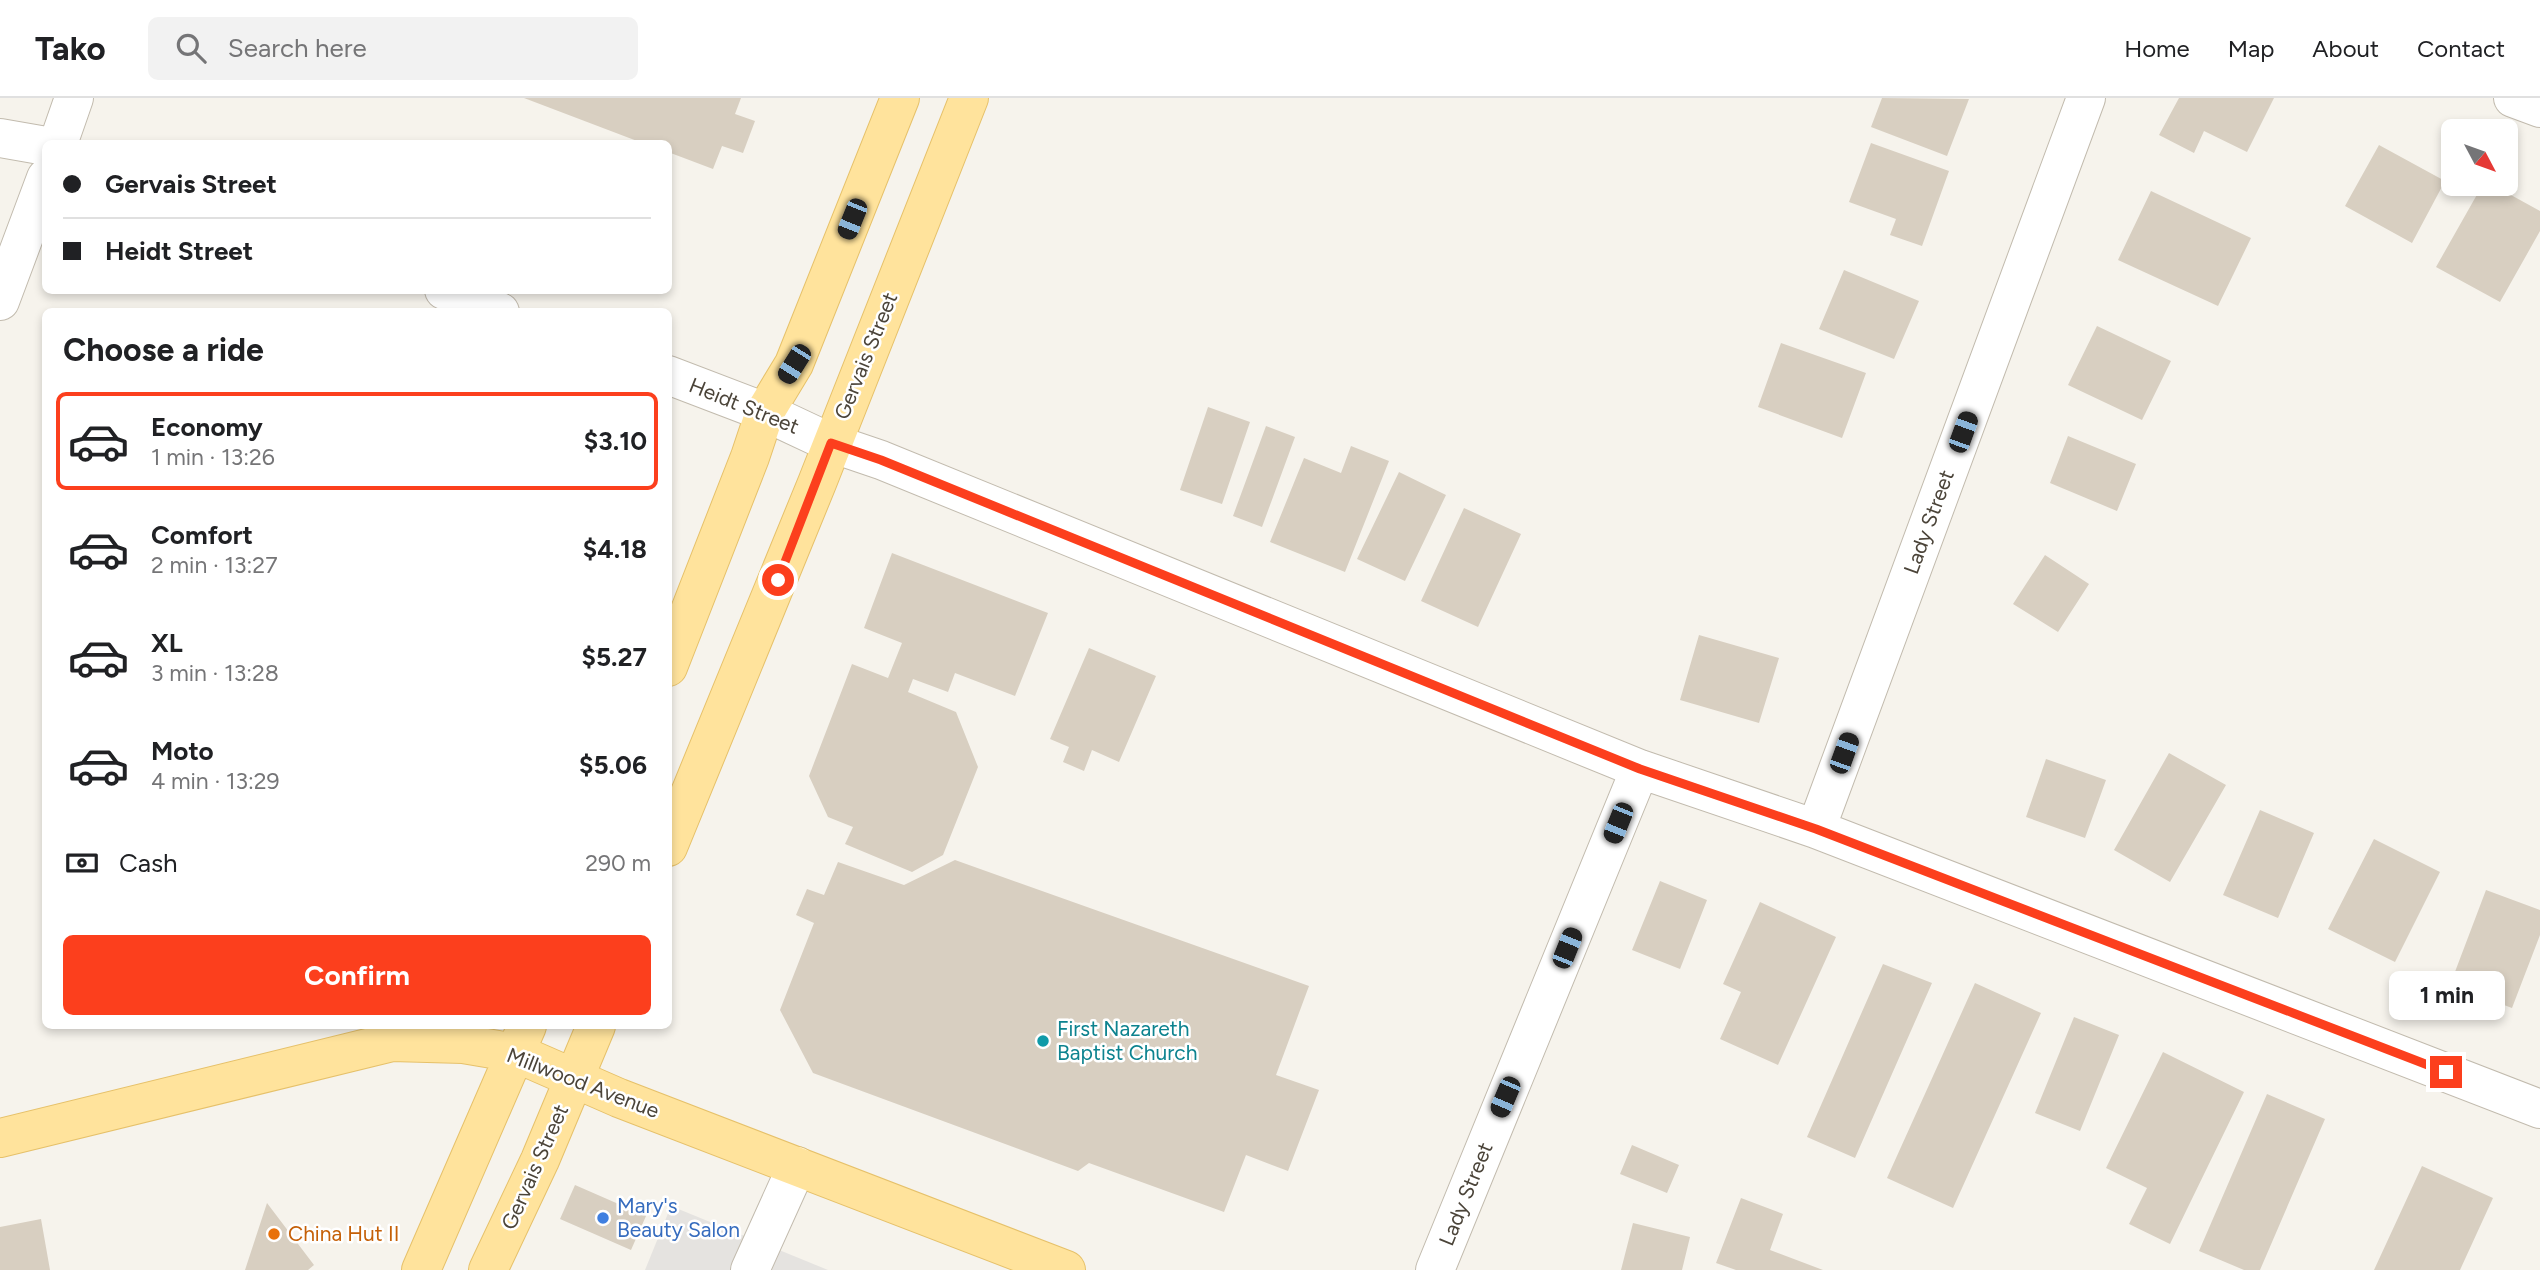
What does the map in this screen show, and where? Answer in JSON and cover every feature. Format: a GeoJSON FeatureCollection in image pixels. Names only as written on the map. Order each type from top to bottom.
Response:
{"type":"FeatureCollection","features":[{"type":"Feature","properties":{"kind":"main road"},"geometry":{"type":"LineString","coordinates":[[672,657],[765,412],[794,364],[900,98]]}},
{"type":"Feature","properties":{"kind":"main road","name":"Gervais Street"},"geometry":{"type":"LineString","coordinates":[[672,837],[817,483],[968,98]]}},
{"type":"Feature","properties":{"kind":"main road","name":"Gervais Street"},"geometry":{"type":"LineString","coordinates":[[488,1270],[540,1160],[595,1029]]}},
{"type":"Feature","properties":{"kind":"main road"},"geometry":{"type":"LineString","coordinates":[[421,1270],[521,1039]]}},
{"type":"Feature","properties":{"kind":"main road","name":"Millwood Avenue"},"geometry":{"type":"LineString","coordinates":[[0,1138],[392,1042],[463,1044],[521,1039],[574,1078],[619,1098],[1066,1270]]}},
{"type":"Feature","properties":{"kind":"street"},"geometry":{"type":"LineString","coordinates":[[59,140],[75,98]]}},
{"type":"Feature","properties":{"kind":"street","name":"Lady Street"},"geometry":{"type":"LineString","coordinates":[[1816,829],[2087,98]]}},
{"type":"Feature","properties":{"kind":"street"},"geometry":{"type":"LineString","coordinates":[[2513,98],[2540,108]]}},
{"type":"Feature","properties":{"kind":"street"},"geometry":{"type":"LineString","coordinates":[[0,138],[42,145]]}},
{"type":"Feature","properties":{"kind":"street"},"geometry":{"type":"LineString","coordinates":[[0,302],[42,189]]}},
{"type":"Feature","properties":{"kind":"street"},"geometry":{"type":"LineString","coordinates":[[454,294],[490,308]]}},
{"type":"Feature","properties":{"kind":"street","name":"Heidt Street"},"geometry":{"type":"LineString","coordinates":[[672,377],[1640,769],[1816,829],[2540,1108]]}},
{"type":"Feature","properties":{"kind":"street","name":"Lady Street"},"geometry":{"type":"LineString","coordinates":[[1435,1270],[1640,769]]}},
{"type":"Feature","properties":{"kind":"street"},"geometry":{"type":"LineString","coordinates":[[750,1270],[797,1166]]}},
{"type":"Feature","properties":{"kind":"shaded area"},"geometry":{"type":"Polygon","coordinates":[[[671,1206],[828,1270],[645,1270],[671,1206]]]}},
{"type":"Feature","properties":{"kind":"building"},"geometry":{"type":"Polygon","coordinates":[[[524,98],[741,98],[735,114],[755,121],[743,153],[722,146],[713,169],[672,154],[672,140],[634,140],[524,98]]]}},
{"type":"Feature","properties":{"kind":"building"},"geometry":{"type":"Polygon","coordinates":[[[1882,98],[1969,99],[1947,156],[1871,127],[1882,98]]]}},
{"type":"Feature","properties":{"kind":"building"},"geometry":{"type":"Polygon","coordinates":[[[2179,98],[2274,98],[2247,152],[2204,131],[2194,153],[2159,135],[2179,98]]]}},
{"type":"Feature","properties":{"kind":"building"},"geometry":{"type":"Polygon","coordinates":[[[1871,143],[1949,171],[1922,246],[1890,235],[1896,219],[1849,202],[1871,143]]]}},
{"type":"Feature","properties":{"kind":"building"},"geometry":{"type":"Polygon","coordinates":[[[2379,145],[2441,179],[2441,189],[2412,243],[2345,206],[2379,145]]]}},
{"type":"Feature","properties":{"kind":"building"},"geometry":{"type":"Polygon","coordinates":[[[2151,191],[2251,238],[2218,306],[2118,260],[2151,191]]]}},
{"type":"Feature","properties":{"kind":"building"},"geometry":{"type":"Polygon","coordinates":[[[2476,196],[2513,196],[2540,211],[2540,231],[2500,302],[2436,267],[2476,196]]]}},
{"type":"Feature","properties":{"kind":"building"},"geometry":{"type":"Polygon","coordinates":[[[1844,270],[1919,301],[1894,359],[1819,329],[1844,270]]]}},
{"type":"Feature","properties":{"kind":"building"},"geometry":{"type":"Polygon","coordinates":[[[2097,326],[2171,361],[2142,420],[2068,385],[2097,326]]]}},
{"type":"Feature","properties":{"kind":"building"},"geometry":{"type":"Polygon","coordinates":[[[1781,343],[1866,373],[1842,438],[1758,407],[1781,343]]]}},
{"type":"Feature","properties":{"kind":"building"},"geometry":{"type":"Polygon","coordinates":[[[1208,407],[1250,422],[1222,504],[1180,490],[1208,407]]]}},
{"type":"Feature","properties":{"kind":"building"},"geometry":{"type":"Polygon","coordinates":[[[1266,426],[1295,437],[1262,527],[1233,516],[1266,426]]]}},
{"type":"Feature","properties":{"kind":"building"},"geometry":{"type":"Polygon","coordinates":[[[2068,436],[2136,464],[2117,511],[2050,483],[2068,436]]]}},
{"type":"Feature","properties":{"kind":"building"},"geometry":{"type":"Polygon","coordinates":[[[1351,446],[1389,461],[1345,572],[1270,542],[1304,458],[1341,473],[1351,446]]]}},
{"type":"Feature","properties":{"kind":"building"},"geometry":{"type":"Polygon","coordinates":[[[1399,472],[1446,495],[1405,581],[1357,559],[1399,472]]]}},
{"type":"Feature","properties":{"kind":"building"},"geometry":{"type":"Polygon","coordinates":[[[1464,508],[1521,534],[1478,627],[1421,601],[1464,508]]]}},
{"type":"Feature","properties":{"kind":"building"},"geometry":{"type":"Polygon","coordinates":[[[892,553],[1048,613],[1015,696],[955,673],[948,692],[913,679],[908,692],[956,712],[978,767],[943,855],[912,872],[845,844],[853,827],[828,817],[809,776],[852,664],[888,678],[902,643],[864,628],[892,553]]]}},
{"type":"Feature","properties":{"kind":"building"},"geometry":{"type":"Polygon","coordinates":[[[2045,555],[2089,584],[2058,632],[2013,604],[2045,555]]]}},
{"type":"Feature","properties":{"kind":"building"},"geometry":{"type":"Polygon","coordinates":[[[1699,635],[1779,658],[1759,723],[1680,700],[1699,635]]]}},
{"type":"Feature","properties":{"kind":"building"},"geometry":{"type":"Polygon","coordinates":[[[1089,648],[1156,676],[1119,762],[1092,750],[1084,771],[1063,762],[1069,747],[1050,739],[1089,648]]]}},
{"type":"Feature","properties":{"kind":"building"},"geometry":{"type":"Polygon","coordinates":[[[2169,753],[2226,785],[2170,882],[2114,850],[2169,753]]]}},
{"type":"Feature","properties":{"kind":"building"},"geometry":{"type":"Polygon","coordinates":[[[2046,759],[2106,780],[2085,838],[2026,817],[2046,759]]]}},
{"type":"Feature","properties":{"kind":"building"},"geometry":{"type":"Polygon","coordinates":[[[2260,810],[2314,833],[2278,918],[2223,895],[2260,810]]]}},
{"type":"Feature","properties":{"kind":"building"},"geometry":{"type":"Polygon","coordinates":[[[2374,839],[2440,872],[2395,962],[2328,929],[2374,839]]]}},
{"type":"Feature","properties":{"kind":"building","name":"First Nazareth Baptist Church"},"geometry":{"type":"Polygon","coordinates":[[[955,860],[1309,986],[1276,1075],[1319,1090],[1288,1171],[1246,1155],[1224,1212],[1089,1163],[1078,1171],[813,1073],[780,1010],[814,923],[796,915],[807,889],[824,895],[838,862],[904,885],[955,860]]]}},
{"type":"Feature","properties":{"kind":"building"},"geometry":{"type":"Polygon","coordinates":[[[1660,881],[1707,900],[1680,969],[1632,950],[1660,881]]]}},
{"type":"Feature","properties":{"kind":"building"},"geometry":{"type":"Polygon","coordinates":[[[2486,890],[2540,910],[2540,935],[2512,1008],[2450,985],[2486,890]]]}},
{"type":"Feature","properties":{"kind":"building"},"geometry":{"type":"Polygon","coordinates":[[[1760,902],[1836,937],[1778,1065],[1720,1039],[1741,992],[1723,984],[1760,902]]]}},
{"type":"Feature","properties":{"kind":"building"},"geometry":{"type":"Polygon","coordinates":[[[1883,964],[1932,983],[1855,1158],[1807,1137],[1883,964]]]}},
{"type":"Feature","properties":{"kind":"building"},"geometry":{"type":"Polygon","coordinates":[[[1975,983],[2041,1013],[1953,1208],[1887,1178],[1975,983]]]}},
{"type":"Feature","properties":{"kind":"building"},"geometry":{"type":"Polygon","coordinates":[[[2074,1017],[2119,1035],[2080,1131],[2035,1113],[2074,1017]]]}},
{"type":"Feature","properties":{"kind":"building"},"geometry":{"type":"Polygon","coordinates":[[[2163,1052],[2244,1092],[2170,1244],[2129,1224],[2147,1188],[2106,1168],[2163,1052]]]}},
{"type":"Feature","properties":{"kind":"building"},"geometry":{"type":"Polygon","coordinates":[[[2267,1094],[2325,1119],[2260,1270],[2244,1270],[2199,1251],[2267,1094]]]}},
{"type":"Feature","properties":{"kind":"building"},"geometry":{"type":"Polygon","coordinates":[[[1632,1145],[1679,1165],[1667,1193],[1620,1174],[1632,1145]]]}},
{"type":"Feature","properties":{"kind":"building"},"geometry":{"type":"Polygon","coordinates":[[[2422,1166],[2493,1198],[2460,1270],[2374,1270],[2422,1166]]]}},
{"type":"Feature","properties":{"kind":"building","name":"Mary's Beauty Salon"},"geometry":{"type":"Polygon","coordinates":[[[575,1185],[646,1216],[631,1250],[560,1219],[575,1185]]]}},
{"type":"Feature","properties":{"kind":"building"},"geometry":{"type":"Polygon","coordinates":[[[1741,1198],[1783,1214],[1770,1250],[1823,1270],[1736,1270],[1716,1263],[1741,1198]]]}},
{"type":"Feature","properties":{"kind":"building","name":"China Hut II"},"geometry":{"type":"Polygon","coordinates":[[[267,1203],[314,1265],[308,1270],[245,1270],[267,1203]]]}},
{"type":"Feature","properties":{"kind":"building"},"geometry":{"type":"Polygon","coordinates":[[[41,1219],[50,1270],[0,1270],[0,1227],[41,1219]]]}},
{"type":"Feature","properties":{"kind":"building"},"geometry":{"type":"Polygon","coordinates":[[[1633,1223],[1690,1237],[1682,1270],[1621,1270],[1633,1223]]]}},
{"type":"Feature","properties":{"kind":"place","name":"First Nazareth Baptist Church"},"geometry":{"type":"Point","coordinates":[1043,1041]}},
{"type":"Feature","properties":{"kind":"place","name":"Mary's Beauty Salon"},"geometry":{"type":"Point","coordinates":[603,1218]}},
{"type":"Feature","properties":{"kind":"place","name":"China Hut II"},"geometry":{"type":"Point","coordinates":[274,1234]}},
{"type":"Feature","properties":{"kind":"route"},"geometry":{"type":"LineString","coordinates":[[778,580],[831,443],[881,460],[1640,769],[1816,829],[2446,1072]]}}]}
